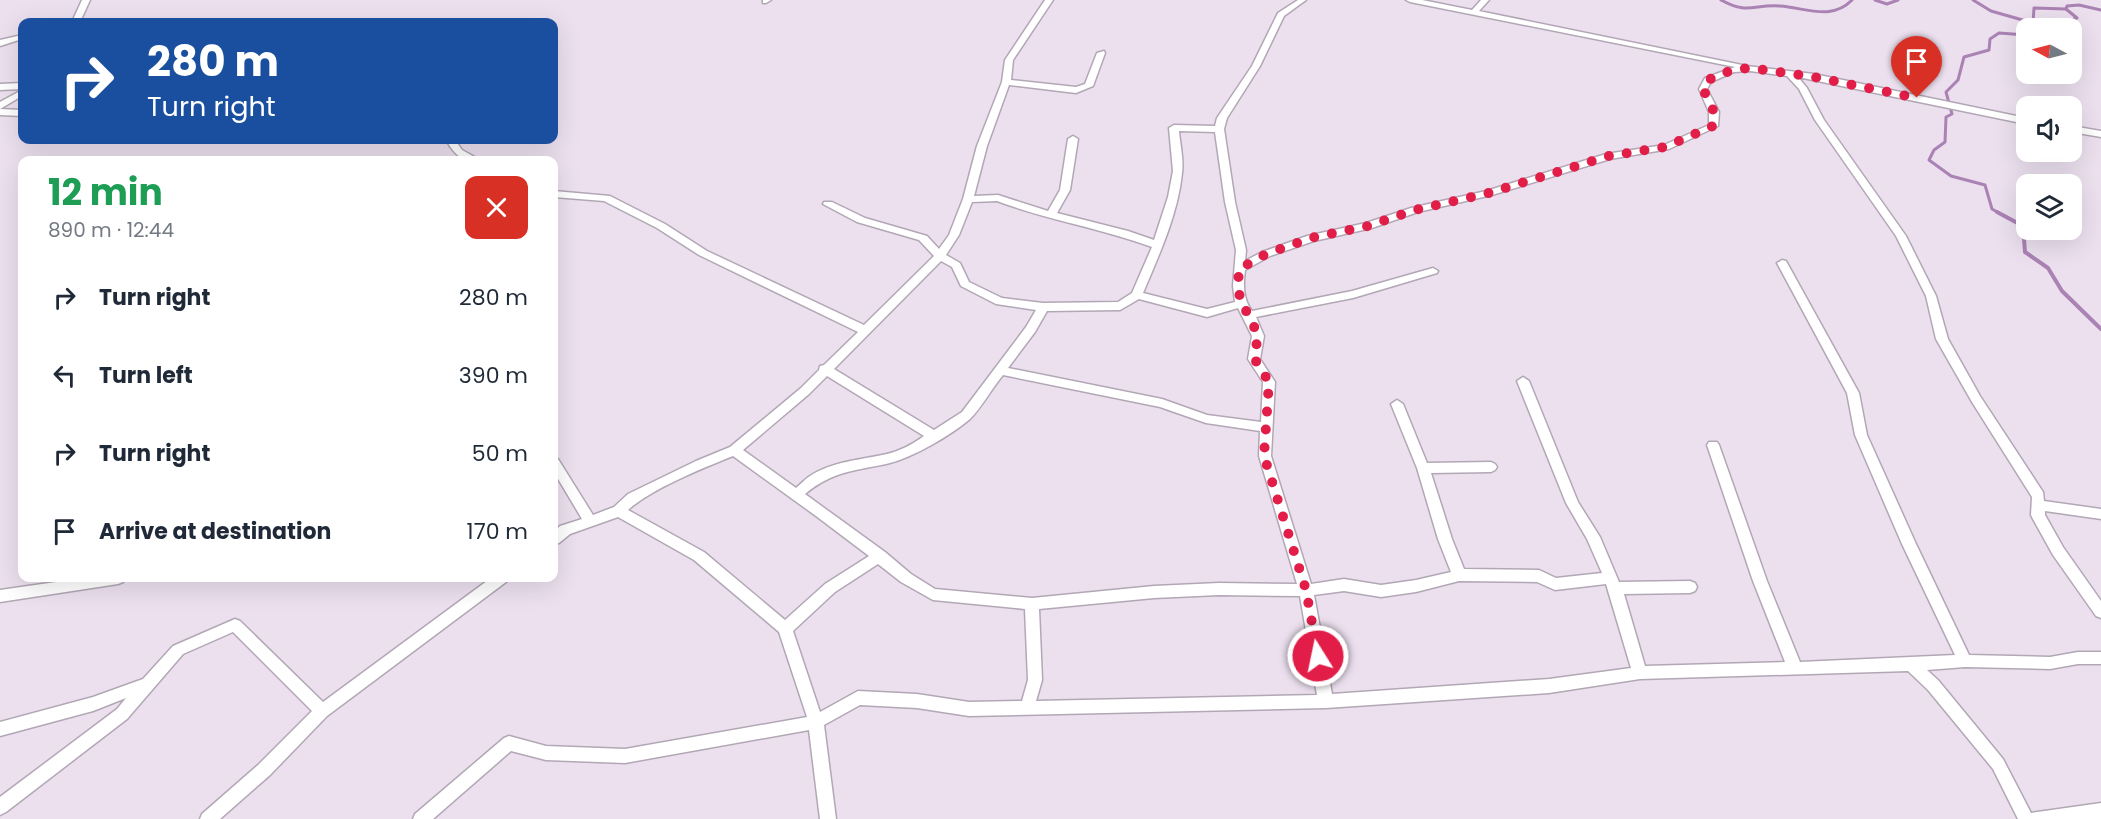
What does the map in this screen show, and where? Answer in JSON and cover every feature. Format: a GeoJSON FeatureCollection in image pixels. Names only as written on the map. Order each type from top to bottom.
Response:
{"type":"FeatureCollection","features":[{"type":"Feature","properties":{"kind":"street"},"geometry":{"type":"LineString","coordinates":[[78,18],[86,0]]}},
{"type":"Feature","properties":{"kind":"street"},"geometry":{"type":"LineString","coordinates":[[558,536],[565,530],[619,511],[633,498],[700,464],[734,450],[805,391],[939,256],[954,235],[968,199],[982,146],[1006,82],[1008,60],[1049,0]]}},
{"type":"Feature","properties":{"kind":"street"},"geometry":{"type":"LineString","coordinates":[[1302,0],[1297,6],[1287,9],[1281,15],[1256,66],[1222,118],[1219,129],[1240,250],[1238,286],[1241,304],[1249,315],[1258,336],[1254,358],[1269,382],[1264,456],[1306,590],[1326,701]]}},
{"type":"Feature","properties":{"kind":"street"},"geometry":{"type":"LineString","coordinates":[[1410,0],[2016,119]]}},
{"type":"Feature","properties":{"kind":"street"},"geometry":{"type":"LineString","coordinates":[[1474,12],[1485,0]]}},
{"type":"Feature","properties":{"kind":"street"},"geometry":{"type":"LineString","coordinates":[[0,43],[18,38]]}},
{"type":"Feature","properties":{"kind":"street"},"geometry":{"type":"LineString","coordinates":[[1006,82],[1076,90],[1089,86],[1101,53]]}},
{"type":"Feature","properties":{"kind":"street"},"geometry":{"type":"LineString","coordinates":[[1239,269],[1266,254],[1311,238],[1368,226],[1415,210],[1489,193],[1609,156],[1665,147],[1684,140],[1713,126],[1714,112],[1703,89],[1708,80],[1732,70],[1750,68]]}},
{"type":"Feature","properties":{"kind":"street"},"geometry":{"type":"LineString","coordinates":[[1789,73],[1803,88],[1820,120],[1902,236],[1930,296],[1942,339],[1976,399],[2038,496],[2038,515],[2058,551],[2101,612]]}},
{"type":"Feature","properties":{"kind":"street"},"geometry":{"type":"LineString","coordinates":[[0,87],[18,86]]}},
{"type":"Feature","properties":{"kind":"street"},"geometry":{"type":"LineString","coordinates":[[0,106],[18,95]]}},
{"type":"Feature","properties":{"kind":"street"},"geometry":{"type":"LineString","coordinates":[[0,112],[18,113]]}},
{"type":"Feature","properties":{"kind":"street"},"geometry":{"type":"LineString","coordinates":[[828,204],[861,220],[923,238],[939,256],[956,265],[965,284],[1000,301],[1043,307],[1120,306],[1137,295],[1158,245],[1178,171],[1174,128],[1219,129]]}},
{"type":"Feature","properties":{"kind":"street"},"geometry":{"type":"LineString","coordinates":[[2082,131],[2101,134]]}},
{"type":"Feature","properties":{"kind":"street"},"geometry":{"type":"LineString","coordinates":[[1052,214],[1065,190],[1073,139]]}},
{"type":"Feature","properties":{"kind":"street"},"geometry":{"type":"LineString","coordinates":[[453,144],[458,152],[466,156]]}},
{"type":"Feature","properties":{"kind":"street"},"geometry":{"type":"LineString","coordinates":[[558,194],[606,198],[661,226],[703,253],[864,330]]}},
{"type":"Feature","properties":{"kind":"street"},"geometry":{"type":"LineString","coordinates":[[968,199],[998,198],[1124,233],[1158,245]]}},
{"type":"Feature","properties":{"kind":"street"},"geometry":{"type":"LineString","coordinates":[[1782,263],[1853,393],[1861,435],[1909,544],[1965,661]]}},
{"type":"Feature","properties":{"kind":"street"},"geometry":{"type":"LineString","coordinates":[[1249,315],[1353,294],[1433,271]]}},
{"type":"Feature","properties":{"kind":"street"},"geometry":{"type":"LineString","coordinates":[[1137,295],[1207,313],[1241,304]]}},
{"type":"Feature","properties":{"kind":"street"},"geometry":{"type":"LineString","coordinates":[[796,494],[815,479],[828,473],[844,467],[890,458],[916,448],[966,415],[1031,329],[1043,307]]}},
{"type":"Feature","properties":{"kind":"street"},"geometry":{"type":"LineString","coordinates":[[825,369],[935,437]]}},
{"type":"Feature","properties":{"kind":"street"},"geometry":{"type":"LineString","coordinates":[[1000,370],[1162,403],[1206,419],[1266,427]]}},
{"type":"Feature","properties":{"kind":"street"},"geometry":{"type":"LineString","coordinates":[[1523,381],[1569,495],[1593,537],[1613,583],[1641,673]]}},
{"type":"Feature","properties":{"kind":"street"},"geometry":{"type":"LineString","coordinates":[[1397,404],[1423,468],[1459,575]]}},
{"type":"Feature","properties":{"kind":"street"},"geometry":{"type":"LineString","coordinates":[[1713,445],[1760,581],[1795,668]]}},
{"type":"Feature","properties":{"kind":"street"},"geometry":{"type":"LineString","coordinates":[[734,450],[880,556],[906,578],[933,594],[1032,604],[1154,592],[1219,589],[1306,590],[1344,585],[1381,591],[1416,586],[1459,575],[1539,576],[1555,584],[1589,579],[1613,583],[1690,586]]}},
{"type":"Feature","properties":{"kind":"street"},"geometry":{"type":"LineString","coordinates":[[1423,468],[1491,467]]}},
{"type":"Feature","properties":{"kind":"street"},"geometry":{"type":"LineString","coordinates":[[558,469],[590,521]]}},
{"type":"Feature","properties":{"kind":"street"},"geometry":{"type":"LineString","coordinates":[[2038,505],[2101,514]]}},
{"type":"Feature","properties":{"kind":"street"},"geometry":{"type":"LineString","coordinates":[[619,511],[699,556],[785,628],[804,693],[816,722],[828,819]]}},
{"type":"Feature","properties":{"kind":"street"},"geometry":{"type":"LineString","coordinates":[[785,628],[830,588],[880,556]]}},
{"type":"Feature","properties":{"kind":"street"},"geometry":{"type":"LineString","coordinates":[[0,596],[71,582]]}},
{"type":"Feature","properties":{"kind":"street"},"geometry":{"type":"LineString","coordinates":[[208,819],[264,770],[322,711],[496,582]]}},
{"type":"Feature","properties":{"kind":"street"},"geometry":{"type":"LineString","coordinates":[[1027,708],[1035,680],[1032,604]]}},
{"type":"Feature","properties":{"kind":"street"},"geometry":{"type":"LineString","coordinates":[[0,807],[122,714],[178,650],[235,624],[322,711]]}},
{"type":"Feature","properties":{"kind":"street"},"geometry":{"type":"LineString","coordinates":[[421,819],[509,743],[546,753],[625,756],[816,722],[858,698],[917,701],[969,709],[1326,701],[1549,686],[1641,673],[1911,665],[1965,661],[2050,663],[2078,658],[2101,658]]}},
{"type":"Feature","properties":{"kind":"street"},"geometry":{"type":"LineString","coordinates":[[1911,665],[1933,685],[1998,764],[2026,819]]}},
{"type":"Feature","properties":{"kind":"street"},"geometry":{"type":"LineString","coordinates":[[0,729],[93,704],[148,684]]}},
{"type":"Feature","properties":{"kind":"street"},"geometry":{"type":"LineString","coordinates":[[2035,819],[2101,811]]}},
{"type":"Feature","properties":{"kind":"waterway"},"geometry":{"type":"LineString","coordinates":[[1721,0],[1745,8],[1780,6],[1818,12],[1836,10],[1852,0]]}},
{"type":"Feature","properties":{"kind":"waterway"},"geometry":{"type":"LineString","coordinates":[[1875,0],[1887,4],[1898,0]]}},
{"type":"Feature","properties":{"kind":"waterway"},"geometry":{"type":"LineString","coordinates":[[1973,0],[1991,11],[2033,23],[2034,8],[2066,9]]}},
{"type":"Feature","properties":{"kind":"waterway"},"geometry":{"type":"LineString","coordinates":[[2066,9],[2067,6],[2079,5],[2101,10]]}},
{"type":"Feature","properties":{"kind":"waterway"},"geometry":{"type":"LineString","coordinates":[[2066,9],[2077,18]]}},
{"type":"Feature","properties":{"kind":"waterway"},"geometry":{"type":"LineString","coordinates":[[1999,213],[1992,209],[1985,185],[1951,176],[1929,160],[1934,150],[1945,142],[1946,117],[1952,114],[1946,92],[1958,80],[1964,57],[1989,50],[1990,39],[1999,33],[2016,34]]}},
{"type":"Feature","properties":{"kind":"waterway"},"geometry":{"type":"LineString","coordinates":[[1997,212],[2023,226],[2025,252],[2048,268],[2062,291],[2101,329]]}},
{"type":"Feature","properties":{"kind":"route"},"geometry":{"type":"LineString","coordinates":[[1318,656],[1306,590],[1264,456],[1269,382],[1254,358],[1258,336],[1249,315],[1241,304],[1238,286],[1239,269],[1266,254],[1311,238],[1368,226],[1415,210],[1489,193],[1528,180],[1571,170],[1609,156],[1665,147],[1699,134],[1713,126],[1714,112],[1703,89],[1708,80],[1732,70],[1750,68],[1789,73],[1917,98]]}}]}
